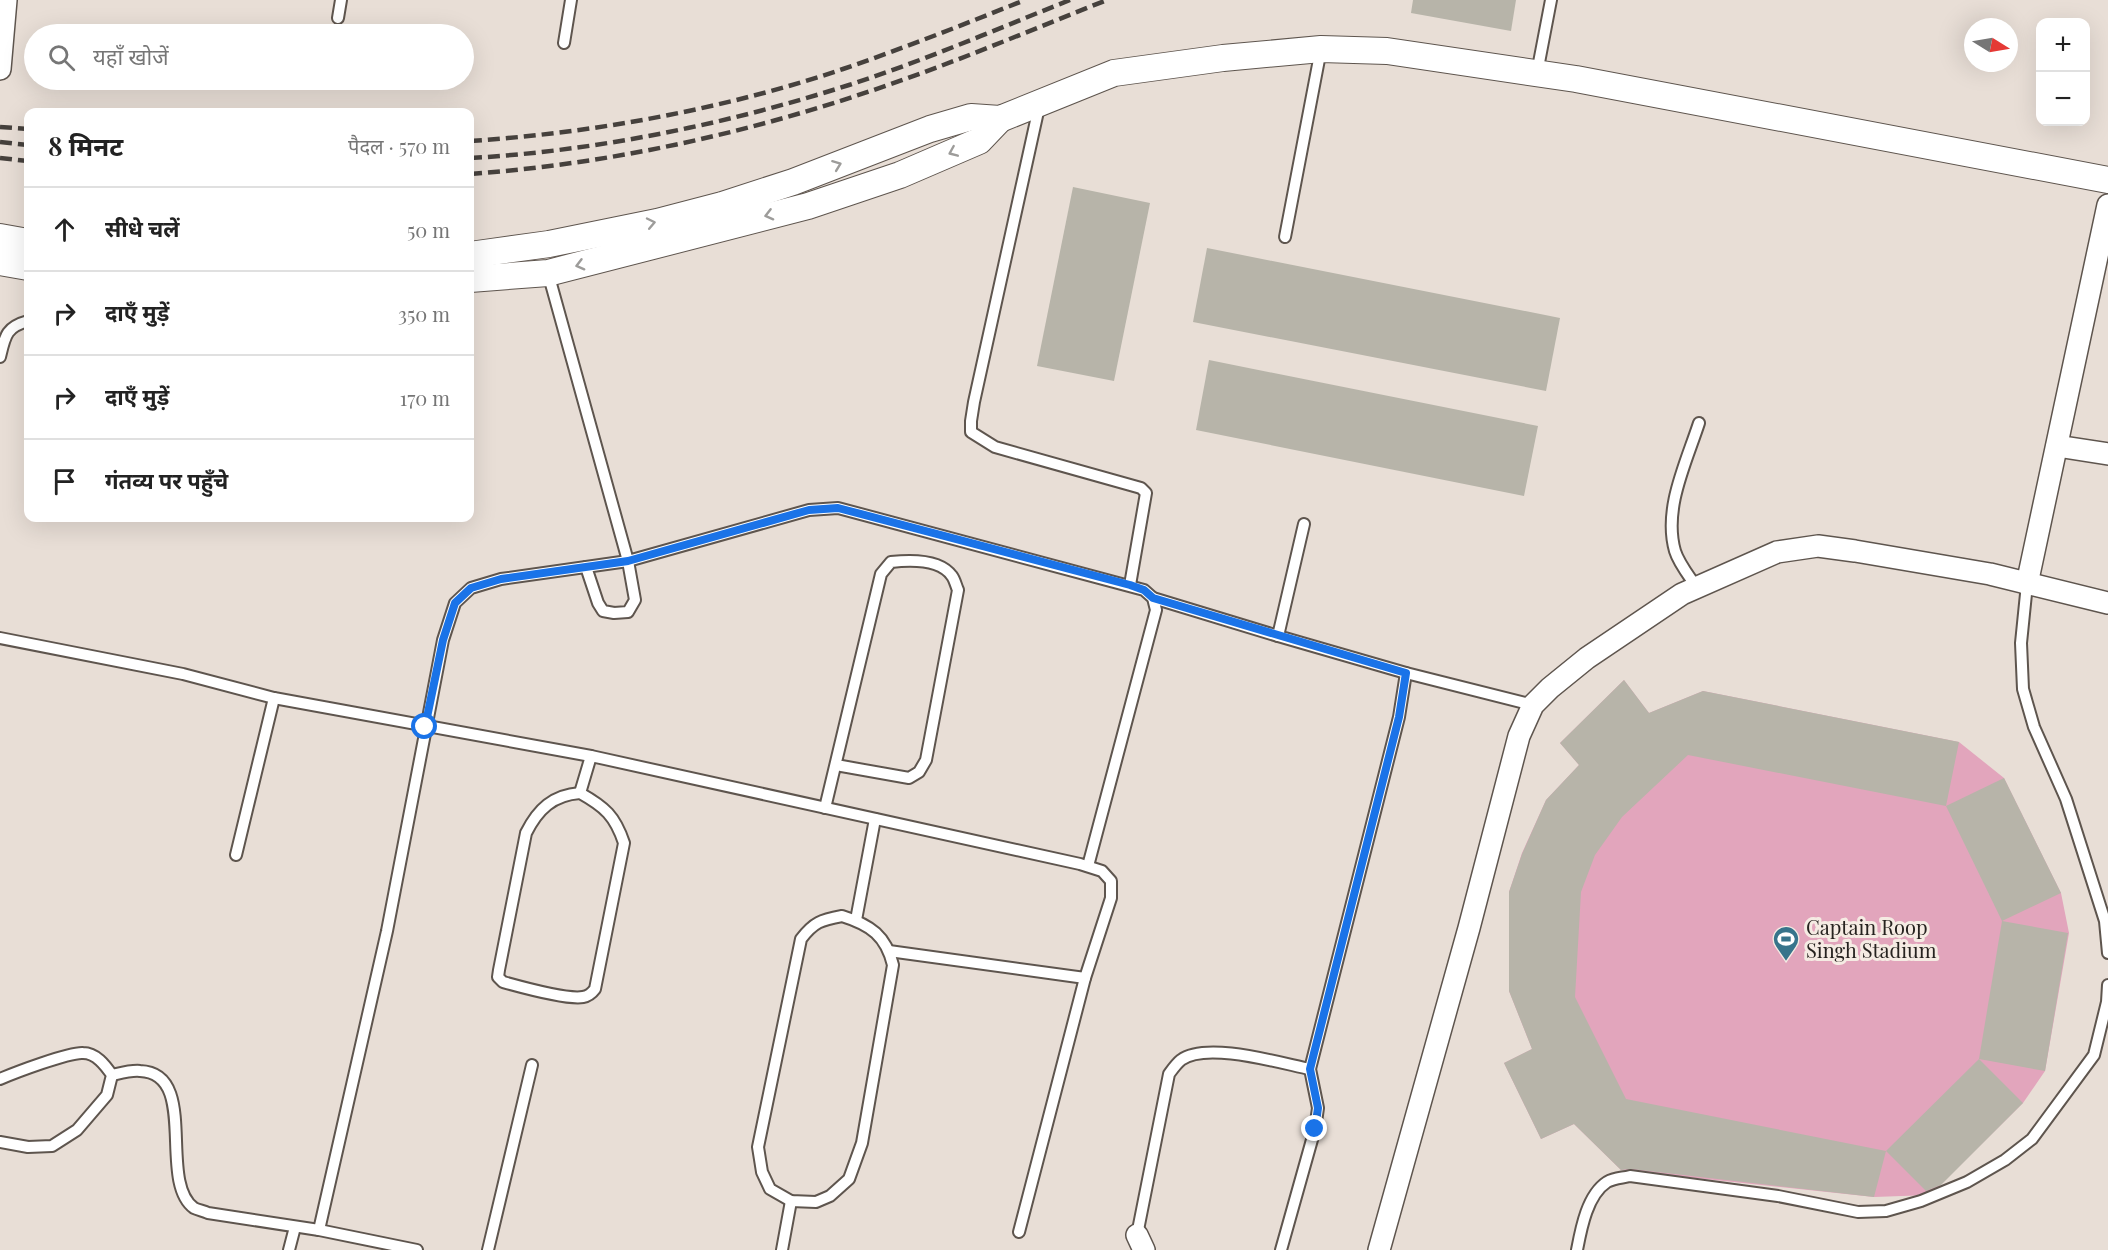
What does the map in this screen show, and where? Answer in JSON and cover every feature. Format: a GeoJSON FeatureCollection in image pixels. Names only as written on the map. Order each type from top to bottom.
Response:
{"type":"FeatureCollection","features":[{"type":"Feature","properties":{"kind":"street"},"geometry":{"type":"LineString","coordinates":[[0,69],[6,0]]}},
{"type":"Feature","properties":{"kind":"street"},"geometry":{"type":"LineString","coordinates":[[474,254],[549,244],[657,222],[722,205],[793,182],[930,129],[971,117],[1000,119],[1114,73],[1223,58],[1322,49],[1386,51],[1576,79],[2108,180]]}},
{"type":"Feature","properties":{"kind":"street"},"geometry":{"type":"LineString","coordinates":[[474,279],[548,273],[808,206],[900,175],[979,141],[1000,119]]}},
{"type":"Feature","properties":{"kind":"street"},"geometry":{"type":"LineString","coordinates":[[2027,584],[2057,446],[2098,301],[2108,205]]}},
{"type":"Feature","properties":{"kind":"street"},"geometry":{"type":"LineString","coordinates":[[0,237],[24,241]]}},
{"type":"Feature","properties":{"kind":"street"},"geometry":{"type":"LineString","coordinates":[[0,262],[24,266]]}},
{"type":"Feature","properties":{"kind":"street"},"geometry":{"type":"LineString","coordinates":[[2057,446],[2108,454]]}},
{"type":"Feature","properties":{"kind":"street"},"geometry":{"type":"LineString","coordinates":[[1379,1250],[1470,928],[1519,736],[1533,705],[1587,658],[1682,594],[1777,552],[1818,546],[1990,574],[2108,603]]}},
{"type":"Feature","properties":{"kind":"lane"},"geometry":{"type":"LineString","coordinates":[[338,18],[341,0]]}},
{"type":"Feature","properties":{"kind":"lane"},"geometry":{"type":"LineString","coordinates":[[564,43],[571,0]]}},
{"type":"Feature","properties":{"kind":"lane"},"geometry":{"type":"LineString","coordinates":[[1537,74],[1551,0]]}},
{"type":"Feature","properties":{"kind":"lane"},"geometry":{"type":"LineString","coordinates":[[1285,237],[1322,49]]}},
{"type":"Feature","properties":{"kind":"lane"},"geometry":{"type":"LineString","coordinates":[[1039,104],[973,411],[971,432],[995,447],[1141,488],[1146,493],[1130,585]]}},
{"type":"Feature","properties":{"kind":"lane"},"geometry":{"type":"LineString","coordinates":[[548,273],[628,561],[635,600],[628,612],[614,614],[603,611],[586,567]]}},
{"type":"Feature","properties":{"kind":"lane"},"geometry":{"type":"LineString","coordinates":[[0,357],[5,337],[15,325],[24,322]]}},
{"type":"Feature","properties":{"kind":"lane"},"geometry":{"type":"LineString","coordinates":[[1696,588],[1675,552],[1672,525],[1674,499],[1700,423]]}},
{"type":"Feature","properties":{"kind":"lane"},"geometry":{"type":"LineString","coordinates":[[319,1230],[387,931],[443,640],[455,603],[471,588],[501,579],[628,561],[809,510],[838,508],[1130,585],[1144,590],[1153,598],[1278,636],[1406,673],[1533,705]]}},
{"type":"Feature","properties":{"kind":"lane"},"geometry":{"type":"LineString","coordinates":[[1278,636],[1304,524]]}},
{"type":"Feature","properties":{"kind":"lane"},"geometry":{"type":"LineString","coordinates":[[825,808],[881,574],[891,562],[907,561],[939,566],[952,575],[958,590],[926,760],[919,772],[909,778],[836,765]]}},
{"type":"Feature","properties":{"kind":"lane"},"geometry":{"type":"LineString","coordinates":[[2027,584],[2021,643],[2023,689],[2034,727],[2066,799],[2104,921],[2108,953]]}},
{"type":"Feature","properties":{"kind":"lane"},"geometry":{"type":"LineString","coordinates":[[1088,866],[1156,610],[1153,598]]}},
{"type":"Feature","properties":{"kind":"lane"},"geometry":{"type":"LineString","coordinates":[[0,638],[183,674],[274,698],[591,756],[1088,866],[1102,871],[1111,881],[1111,898],[1085,978],[1019,1232]]}},
{"type":"Feature","properties":{"kind":"lane"},"geometry":{"type":"LineString","coordinates":[[1281,1250],[1315,1129],[1318,1108],[1310,1069],[1399,717],[1406,673]]}},
{"type":"Feature","properties":{"kind":"lane"},"geometry":{"type":"LineString","coordinates":[[236,855],[274,698]]}},
{"type":"Feature","properties":{"kind":"lane"},"geometry":{"type":"LineString","coordinates":[[580,794],[591,756]]}},
{"type":"Feature","properties":{"kind":"lane"},"geometry":{"type":"LineString","coordinates":[[567,794],[580,794],[599,803],[617,824],[624,843],[595,989],[583,997],[570,997],[503,982],[498,977],[526,833],[543,807],[567,794]]}},
{"type":"Feature","properties":{"kind":"lane"},"geometry":{"type":"LineString","coordinates":[[856,920],[875,819]]}},
{"type":"Feature","properties":{"kind":"lane"},"geometry":{"type":"LineString","coordinates":[[842,916],[856,920],[880,935],[890,951],[893,965],[862,1143],[849,1179],[830,1196],[816,1202],[791,1201],[770,1189],[762,1172],[758,1147],[796,956],[801,939],[811,926],[825,919],[842,916]]}},
{"type":"Feature","properties":{"kind":"lane"},"geometry":{"type":"LineString","coordinates":[[890,951],[1085,978]]}},
{"type":"Feature","properties":{"kind":"lane"},"geometry":{"type":"LineString","coordinates":[[1577,1250],[1588,1210],[1599,1189],[1609,1181],[1618,1178],[1630,1176],[1778,1196],[1858,1212],[1895,1209],[1922,1201],[1967,1182],[2006,1160],[2032,1139],[2060,1104],[2094,1055],[2107,1006],[2108,985]]}},
{"type":"Feature","properties":{"kind":"lane"},"geometry":{"type":"LineString","coordinates":[[0,1079],[83,1052],[99,1058],[112,1075]]}},
{"type":"Feature","properties":{"kind":"lane"},"geometry":{"type":"LineString","coordinates":[[1140,1243],[1168,1074],[1182,1059],[1198,1053],[1223,1052],[1310,1069]]}},
{"type":"Feature","properties":{"kind":"lane"},"geometry":{"type":"LineString","coordinates":[[488,1250],[532,1065]]}},
{"type":"Feature","properties":{"kind":"lane"},"geometry":{"type":"LineString","coordinates":[[112,1075],[141,1070],[155,1075],[166,1083],[172,1096],[179,1179],[185,1197],[195,1208],[208,1213],[319,1230],[417,1250]]}},
{"type":"Feature","properties":{"kind":"lane"},"geometry":{"type":"LineString","coordinates":[[0,1142],[28,1147],[52,1146],[77,1130],[107,1095],[112,1075]]}},
{"type":"Feature","properties":{"kind":"lane"},"geometry":{"type":"LineString","coordinates":[[782,1250],[791,1201]]}},
{"type":"Feature","properties":{"kind":"lane"},"geometry":{"type":"LineString","coordinates":[[289,1250],[295,1227]]}},
{"type":"Feature","properties":{"kind":"shaded area","name":"Captain Roop Singh Stadium"},"geometry":{"type":"Polygon","coordinates":[[[1624,680],[1649,713],[1703,691],[1959,742],[2004,778],[2061,893],[2069,933],[2045,1071],[2023,1103],[1930,1195],[1874,1197],[1621,1170],[1574,1124],[1541,1139],[1504,1063],[1532,1049],[1509,991],[1509,892],[1522,853],[1546,800],[1579,765],[1560,743],[1624,680]]]}},
{"type":"Feature","properties":{"kind":"building"},"geometry":{"type":"Polygon","coordinates":[[[1413,0],[1516,0],[1511,31],[1411,13],[1413,0]]]}},
{"type":"Feature","properties":{"kind":"building"},"geometry":{"type":"Polygon","coordinates":[[[1073,187],[1150,203],[1114,381],[1037,366],[1073,187]]]}},
{"type":"Feature","properties":{"kind":"building"},"geometry":{"type":"Polygon","coordinates":[[[1207,248],[1560,318],[1546,391],[1193,322],[1207,248]]]}},
{"type":"Feature","properties":{"kind":"building"},"geometry":{"type":"Polygon","coordinates":[[[1209,360],[1538,426],[1524,496],[1196,430],[1209,360]]]}},
{"type":"Feature","properties":{"kind":"building"},"geometry":{"type":"Polygon","coordinates":[[[1624,680],[1649,713],[1703,691],[1959,742],[1946,806],[1688,755],[1622,817],[1595,855],[1581,892],[1575,997],[1626,1099],[1886,1151],[1874,1197],[1631,1169],[1621,1170],[1574,1124],[1541,1139],[1504,1063],[1532,1049],[1509,991],[1509,892],[1522,854],[1546,800],[1579,765],[1560,743],[1624,680]]]}},
{"type":"Feature","properties":{"kind":"building"},"geometry":{"type":"Polygon","coordinates":[[[2004,778],[2061,893],[2002,921],[1946,806],[2004,778]]]}},
{"type":"Feature","properties":{"kind":"building"},"geometry":{"type":"Polygon","coordinates":[[[2002,921],[2068,933],[2045,1071],[1979,1059],[2002,921]]]}},
{"type":"Feature","properties":{"kind":"building"},"geometry":{"type":"Polygon","coordinates":[[[1979,1059],[2023,1103],[1941,1185],[1926,1191],[1886,1151],[1979,1059]]]}},
{"type":"Feature","properties":{"kind":"railway"},"geometry":{"type":"LineString","coordinates":[[474,141],[611,125],[752,96],[866,61],[1025,0]]}},
{"type":"Feature","properties":{"kind":"railway"},"geometry":{"type":"LineString","coordinates":[[474,158],[614,142],[756,112],[877,76],[1070,0]]}},
{"type":"Feature","properties":{"kind":"railway"},"geometry":{"type":"LineString","coordinates":[[474,174],[582,162],[747,128],[908,78],[1107,0]]}},
{"type":"Feature","properties":{"kind":"railway"},"geometry":{"type":"LineString","coordinates":[[0,127],[24,129]]}},
{"type":"Feature","properties":{"kind":"railway"},"geometry":{"type":"LineString","coordinates":[[0,142],[24,145]]}},
{"type":"Feature","properties":{"kind":"railway"},"geometry":{"type":"LineString","coordinates":[[0,158],[24,161]]}},
{"type":"Feature","properties":{"kind":"place","name":"Captain Roop Singh Stadium"},"geometry":{"type":"Point","coordinates":[1786,962]}},
{"type":"Feature","properties":{"kind":"route"},"geometry":{"type":"LineString","coordinates":[[425,727],[443,640],[455,603],[471,588],[501,579],[628,561],[809,510],[838,508],[1130,585],[1144,590],[1153,598],[1406,673],[1399,717],[1310,1069],[1318,1108],[1315,1129]]}}]}
